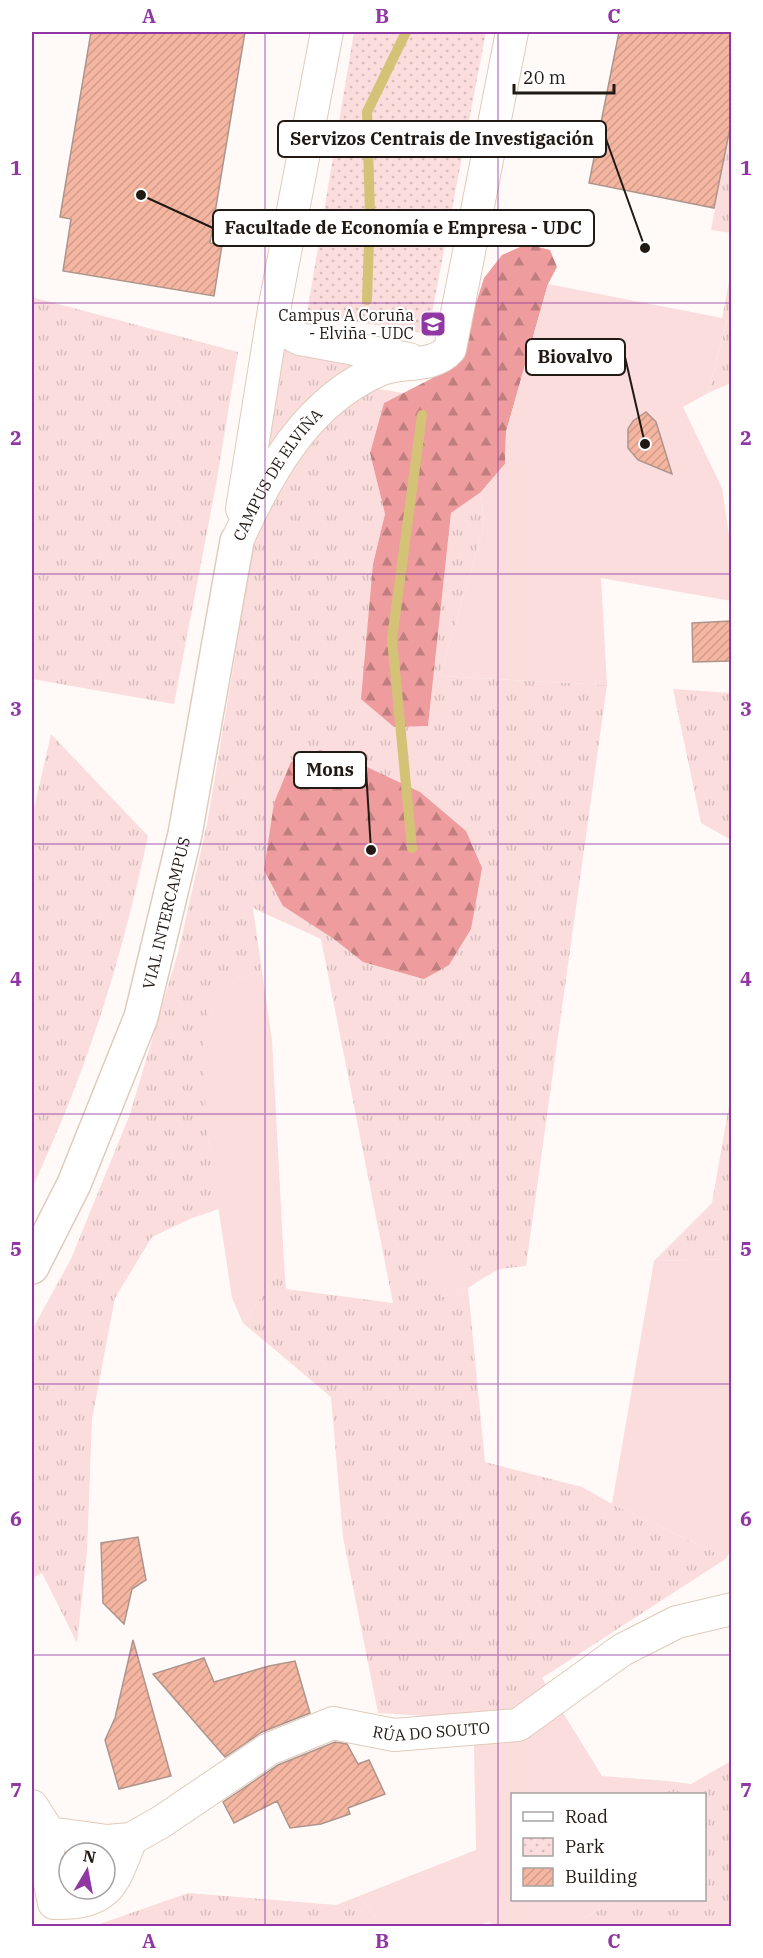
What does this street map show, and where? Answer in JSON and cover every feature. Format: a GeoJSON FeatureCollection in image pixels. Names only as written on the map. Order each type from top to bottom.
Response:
{"type":"FeatureCollection","features":[{"type":"Feature","properties":{"kind":"street","name":"CAMPUS DE ELVIÑA"},"geometry":{"type":"LineString","coordinates":[[237,541],[274,310],[327,32]]}},
{"type":"Feature","properties":{"kind":"street"},"geometry":{"type":"LineString","coordinates":[[274,310],[280,325],[288,334],[300,339],[433,362],[450,350],[512,32]]}},
{"type":"Feature","properties":{"kind":"street","name":"CAMPUS DE ELVIÑA"},"geometry":{"type":"LineString","coordinates":[[237,541],[271,472],[311,418],[365,376],[385,368],[433,362]]}},
{"type":"Feature","properties":{"kind":"street","name":"VIAL INTERCAMPUS"},"geometry":{"type":"LineString","coordinates":[[32,1267],[74,1184],[141,1017],[184,834],[237,541]]}},
{"type":"Feature","properties":{"kind":"street","name":"RÚA DO SOUTO"},"geometry":{"type":"LineString","coordinates":[[50,1833],[107,1840],[131,1839],[161,1822],[269,1749],[333,1723],[394,1735],[518,1725],[622,1650],[678,1622],[732,1609]]}},
{"type":"Feature","properties":{"kind":"street"},"geometry":{"type":"LineString","coordinates":[[32,1806],[50,1833],[47,1869],[54,1903],[81,1904],[112,1886],[131,1839]]}},
{"type":"Feature","properties":{"kind":"green space"},"geometry":{"type":"Polygon","coordinates":[[[354,32],[486,32],[428,334],[307,313],[354,32]]]}},
{"type":"Feature","properties":{"kind":"green space"},"geometry":{"type":"Polygon","coordinates":[[[731,120],[731,233],[711,230],[731,120]]]}},
{"type":"Feature","properties":{"kind":"green space"},"geometry":{"type":"Polygon","coordinates":[[[527,244],[550,250],[557,267],[548,284],[506,432],[505,464],[481,492],[451,513],[428,726],[394,727],[361,699],[373,564],[385,514],[370,453],[384,403],[456,366],[484,278],[502,255],[527,244]]]}},
{"type":"Feature","properties":{"kind":"green space"},"geometry":{"type":"Polygon","coordinates":[[[731,270],[731,383],[708,393],[727,320],[722,319],[731,270]]]}},
{"type":"Feature","properties":{"kind":"green space"},"geometry":{"type":"Polygon","coordinates":[[[548,284],[727,319],[708,393],[683,407],[722,488],[731,549],[731,601],[601,578],[607,685],[440,676],[484,526],[481,492],[505,464],[506,432],[548,284]]]}},
{"type":"Feature","properties":{"kind":"green space"},"geometry":{"type":"Polygon","coordinates":[[[32,297],[238,352],[216,485],[174,704],[32,679],[32,297]]]}},
{"type":"Feature","properties":{"kind":"green space"},"geometry":{"type":"Polygon","coordinates":[[[276,346],[366,364],[272,451],[261,450],[276,346]]]}},
{"type":"Feature","properties":{"kind":"green space"},"geometry":{"type":"Polygon","coordinates":[[[366,387],[403,393],[384,403],[370,453],[385,514],[373,564],[428,726],[451,513],[481,492],[484,526],[440,676],[607,685],[526,1266],[499,1269],[480,1280],[451,1253],[443,1297],[468,1288],[485,1462],[582,1487],[612,1504],[727,1558],[542,1678],[562,1711],[460,1718],[378,1713],[343,1537],[331,1397],[243,1323],[284,1263],[286,1289],[393,1303],[321,939],[253,908],[262,972],[237,978],[206,1126],[219,1209],[192,1218],[152,1237],[115,1298],[92,1419],[87,1552],[77,1643],[42,1573],[32,1578],[32,1330],[71,1259],[130,1114],[179,949],[207,824],[258,520],[278,477],[321,428],[366,387]]]}},
{"type":"Feature","properties":{"kind":"green space"},"geometry":{"type":"Polygon","coordinates":[[[673,689],[731,693],[731,840],[701,823],[673,689]]]}},
{"type":"Feature","properties":{"kind":"green space"},"geometry":{"type":"Polygon","coordinates":[[[51,734],[148,836],[138,883],[101,1015],[70,1101],[32,1188],[32,817],[51,734]]]}},
{"type":"Feature","properties":{"kind":"green space"},"geometry":{"type":"Polygon","coordinates":[[[320,750],[367,767],[420,792],[466,831],[482,868],[471,929],[449,965],[424,979],[363,962],[334,939],[283,906],[264,870],[274,803],[291,762],[320,750]]]}},
{"type":"Feature","properties":{"kind":"green space"},"geometry":{"type":"Polygon","coordinates":[[[262,972],[272,1040],[284,1263],[243,1323],[232,1298],[206,1126],[203,1034],[214,991],[237,978],[262,972]]]}},
{"type":"Feature","properties":{"kind":"green space"},"geometry":{"type":"Polygon","coordinates":[[[731,1094],[731,1259],[654,1261],[712,1203],[731,1094]]]}},
{"type":"Feature","properties":{"kind":"green space"},"geometry":{"type":"Polygon","coordinates":[[[427,1252],[451,1253],[480,1280],[468,1288],[444,1297],[433,1288],[427,1277],[425,1265],[427,1252]]]}},
{"type":"Feature","properties":{"kind":"green space"},"geometry":{"type":"Polygon","coordinates":[[[731,1259],[732,1545],[727,1558],[612,1504],[654,1261],[731,1259]]]}},
{"type":"Feature","properties":{"kind":"green space"},"geometry":{"type":"Polygon","coordinates":[[[562,1711],[602,1776],[667,1781],[665,1793],[511,1793],[511,1901],[615,1901],[571,1926],[492,1926],[490,1922],[473,1926],[383,1926],[359,1896],[476,1850],[474,1743],[562,1711]]]}},
{"type":"Feature","properties":{"kind":"green space"},"geometry":{"type":"Polygon","coordinates":[[[731,1761],[731,1926],[571,1926],[615,1901],[706,1901],[706,1793],[665,1793],[667,1781],[691,1784],[731,1761]]]}},
{"type":"Feature","properties":{"kind":"green space"},"geometry":{"type":"Polygon","coordinates":[[[188,1893],[336,1905],[359,1896],[383,1926],[94,1926],[188,1893]]]}},
{"type":"Feature","properties":{"kind":"building"},"geometry":{"type":"Polygon","coordinates":[[[91,32],[245,32],[210,243],[222,245],[214,296],[63,271],[71,219],[60,217],[91,32]]]}},
{"type":"Feature","properties":{"kind":"building"},"geometry":{"type":"Polygon","coordinates":[[[619,32],[732,32],[732,118],[714,208],[589,183],[619,32]]]}},
{"type":"Feature","properties":{"kind":"building"},"geometry":{"type":"Polygon","coordinates":[[[646,412],[656,422],[672,474],[638,460],[628,448],[628,429],[633,421],[646,412]]]}},
{"type":"Feature","properties":{"kind":"building"},"geometry":{"type":"Polygon","coordinates":[[[731,621],[732,661],[693,662],[692,623],[731,621]]]}},
{"type":"Feature","properties":{"kind":"building"},"geometry":{"type":"Polygon","coordinates":[[[138,1537],[146,1580],[132,1589],[124,1624],[103,1603],[101,1543],[138,1537]]]}},
{"type":"Feature","properties":{"kind":"building"},"geometry":{"type":"Polygon","coordinates":[[[133,1640],[171,1776],[119,1789],[105,1740],[115,1718],[133,1640]]]}},
{"type":"Feature","properties":{"kind":"building"},"geometry":{"type":"Polygon","coordinates":[[[204,1658],[214,1682],[295,1661],[310,1713],[262,1732],[225,1757],[153,1674],[204,1658]]]}},
{"type":"Feature","properties":{"kind":"building"},"geometry":{"type":"Polygon","coordinates":[[[335,1742],[347,1744],[358,1764],[369,1760],[385,1794],[348,1808],[350,1814],[321,1824],[290,1828],[277,1801],[234,1823],[223,1802],[278,1765],[335,1742]]]}},
{"type":"Feature","properties":{"kind":"waterway"},"geometry":{"type":"LineString","coordinates":[[367,300],[370,214],[367,112],[406,32]]}},
{"type":"Feature","properties":{"kind":"waterway"},"geometry":{"type":"LineString","coordinates":[[412,848],[392,639],[422,415]]}},
{"type":"Feature","properties":{"kind":"place","name":"Facultade de Economía e Empresa - UDC"},"geometry":{"type":"Point","coordinates":[141,195]}},
{"type":"Feature","properties":{"kind":"place","name":"Servizos Centrais de Investigación"},"geometry":{"type":"Point","coordinates":[645,248]}},
{"type":"Feature","properties":{"kind":"place","name":"Campus A Coruña - Elviña - UDC"},"geometry":{"type":"Point","coordinates":[433,324]}},
{"type":"Feature","properties":{"kind":"place","name":"Biovalvo"},"geometry":{"type":"Point","coordinates":[645,444]}},
{"type":"Feature","properties":{"kind":"place","name":"Mons"},"geometry":{"type":"Point","coordinates":[371,850]}}]}
